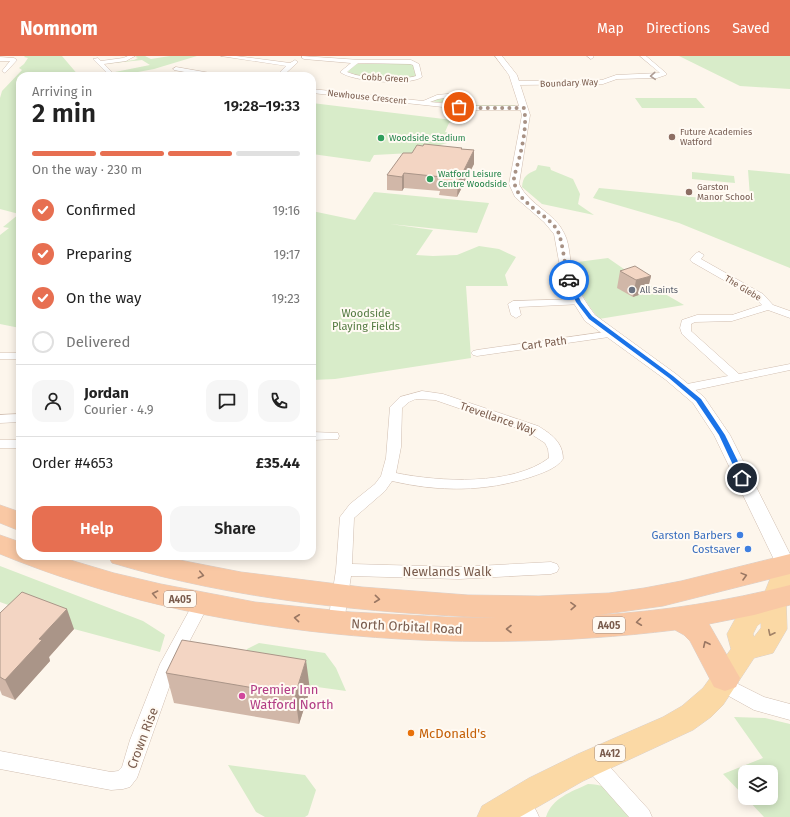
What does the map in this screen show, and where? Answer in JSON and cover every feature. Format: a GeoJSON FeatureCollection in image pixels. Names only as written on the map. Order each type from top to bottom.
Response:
{"type":"FeatureCollection","features":[{"type":"Feature","properties":{"kind":"highway"},"geometry":{"type":"LineString","coordinates":[[0,513],[16,520]]}},
{"type":"Feature","properties":{"kind":"highway"},"geometry":{"type":"LineString","coordinates":[[0,544],[16,550]]}},
{"type":"Feature","properties":{"kind":"highway","name":"North Orbital Road"},"geometry":{"type":"LineString","coordinates":[[41,560],[113,583],[201,604],[290,618],[337,609]]}},
{"type":"Feature","properties":{"kind":"highway","name":"North Orbital Road"},"geometry":{"type":"LineString","coordinates":[[135,560],[219,579],[337,609],[443,629],[522,629],[631,623],[789,564]]}},
{"type":"Feature","properties":{"kind":"highway","name":"North Orbital Road"},"geometry":{"type":"LineString","coordinates":[[678,605],[782,598]]}},
{"type":"Feature","properties":{"kind":"highway"},"geometry":{"type":"LineString","coordinates":[[678,605],[700,633],[723,681]]}},
{"type":"Feature","properties":{"kind":"main road","name":"A412"},"geometry":{"type":"LineString","coordinates":[[513,812],[592,761],[687,719],[702,707],[745,650],[764,645],[774,629],[789,564]]}},
{"type":"Feature","properties":{"kind":"street"},"geometry":{"type":"LineString","coordinates":[[94,56],[109,72]]}},
{"type":"Feature","properties":{"kind":"street"},"geometry":{"type":"LineString","coordinates":[[100,62],[124,60],[132,56]]}},
{"type":"Feature","properties":{"kind":"street"},"geometry":{"type":"LineString","coordinates":[[224,56],[289,65]]}},
{"type":"Feature","properties":{"kind":"street"},"geometry":{"type":"LineString","coordinates":[[283,72],[289,65],[304,56]]}},
{"type":"Feature","properties":{"kind":"street","name":"Cobb Green"},"geometry":{"type":"LineString","coordinates":[[304,56],[356,62],[411,62],[416,64],[419,77],[402,81],[355,76],[343,72],[356,62]]}},
{"type":"Feature","properties":{"kind":"street"},"geometry":{"type":"LineString","coordinates":[[498,56],[513,75],[517,83],[526,115],[514,184],[519,195],[548,220],[559,233],[568,278],[579,302],[590,318],[686,388],[699,400],[722,435],[789,564]]}},
{"type":"Feature","properties":{"kind":"street","name":"Boundary Way"},"geometry":{"type":"LineString","coordinates":[[517,83],[603,82],[616,77],[657,76],[664,74],[643,56]]}},
{"type":"Feature","properties":{"kind":"street"},"geometry":{"type":"LineString","coordinates":[[0,59],[14,60],[5,72]]}},
{"type":"Feature","properties":{"kind":"street"},"geometry":{"type":"LineString","coordinates":[[176,70],[187,69],[199,72]]}},
{"type":"Feature","properties":{"kind":"street"},"geometry":{"type":"LineString","coordinates":[[180,72],[187,69]]}},
{"type":"Feature","properties":{"kind":"street","name":"Newhouse Crescent"},"geometry":{"type":"LineString","coordinates":[[316,91],[482,108],[524,108]]}},
{"type":"Feature","properties":{"kind":"street","name":"Newhouse Crescent"},"geometry":{"type":"LineString","coordinates":[[422,103],[438,97],[457,95]]}},
{"type":"Feature","properties":{"kind":"street","name":"The Glebe"},"geometry":{"type":"LineString","coordinates":[[683,260],[697,257],[759,296],[769,307],[790,315]]}},
{"type":"Feature","properties":{"kind":"street"},"geometry":{"type":"LineString","coordinates":[[516,315],[513,304],[579,302]]}},
{"type":"Feature","properties":{"kind":"street"},"geometry":{"type":"LineString","coordinates":[[737,378],[686,332],[686,322],[692,319],[701,318],[735,317],[761,308],[769,307]]}},
{"type":"Feature","properties":{"kind":"street","name":"Cart Path"},"geometry":{"type":"LineString","coordinates":[[477,352],[612,334]]}},
{"type":"Feature","properties":{"kind":"street"},"geometry":{"type":"LineString","coordinates":[[0,356],[16,356]]}},
{"type":"Feature","properties":{"kind":"street"},"geometry":{"type":"LineString","coordinates":[[686,388],[790,367]]}},
{"type":"Feature","properties":{"kind":"street","name":"Trevellance Way"},"geometry":{"type":"LineString","coordinates":[[432,395],[534,429],[545,435],[553,444],[556,453],[556,459],[549,465],[536,471],[510,479],[484,484],[459,486],[428,484],[389,476],[392,459],[396,407],[404,399],[413,396],[432,395]]}},
{"type":"Feature","properties":{"kind":"street"},"geometry":{"type":"LineString","coordinates":[[0,419],[16,418]]}},
{"type":"Feature","properties":{"kind":"street"},"geometry":{"type":"LineString","coordinates":[[316,436],[333,436]]}},
{"type":"Feature","properties":{"kind":"street"},"geometry":{"type":"LineString","coordinates":[[0,444],[16,444]]}},
{"type":"Feature","properties":{"kind":"street"},"geometry":{"type":"LineString","coordinates":[[337,609],[344,570],[347,517],[356,506],[384,484],[389,476]]}},
{"type":"Feature","properties":{"kind":"street","name":"Newlands Walk"},"geometry":{"type":"LineString","coordinates":[[344,570],[459,573],[551,568]]}},
{"type":"Feature","properties":{"kind":"street","name":"Crown Rise"},"geometry":{"type":"LineString","coordinates":[[0,760],[111,781],[123,780],[130,772],[140,740],[169,664],[201,604]]}},
{"type":"Feature","properties":{"kind":"street"},"geometry":{"type":"LineString","coordinates":[[723,681],[760,704],[790,712]]}},
{"type":"Feature","properties":{"kind":"street"},"geometry":{"type":"LineString","coordinates":[[592,761],[642,817]]}},
{"type":"Feature","properties":{"kind":"green space"},"geometry":{"type":"Polygon","coordinates":[[[62,56],[76,72],[20,72],[22,70],[19,68],[28,58],[24,57],[62,56]]]}},
{"type":"Feature","properties":{"kind":"green space"},"geometry":{"type":"Polygon","coordinates":[[[145,56],[151,59],[170,56],[197,56],[154,69],[138,72],[115,72],[150,65],[142,60],[105,64],[134,60],[138,58],[135,57],[145,56]]]}},
{"type":"Feature","properties":{"kind":"green space"},"geometry":{"type":"Polygon","coordinates":[[[679,56],[790,56],[790,89],[740,86],[679,56]]]}},
{"type":"Feature","properties":{"kind":"green space"},"geometry":{"type":"Polygon","coordinates":[[[396,62],[413,64],[417,76],[403,80],[377,78],[378,76],[357,76],[347,71],[357,64],[396,62]]]}},
{"type":"Feature","properties":{"kind":"green space"},"geometry":{"type":"Polygon","coordinates":[[[16,76],[16,213],[0,209],[0,98],[2,91],[16,76]]]}},
{"type":"Feature","properties":{"kind":"green space"},"geometry":{"type":"Polygon","coordinates":[[[449,96],[464,98],[464,101],[476,105],[515,106],[484,107],[429,101],[449,96]]]}},
{"type":"Feature","properties":{"kind":"green space"},"geometry":{"type":"Polygon","coordinates":[[[635,98],[696,98],[705,108],[642,108],[635,98]]]}},
{"type":"Feature","properties":{"kind":"green space","name":"Woodside Stadium"},"geometry":{"type":"Polygon","coordinates":[[[316,103],[456,120],[449,123],[445,132],[453,133],[447,143],[412,153],[374,155],[370,162],[316,155],[316,103]]]}},
{"type":"Feature","properties":{"kind":"green space"},"geometry":{"type":"Polygon","coordinates":[[[538,165],[550,167],[551,170],[573,179],[580,194],[578,204],[594,215],[542,204],[522,187],[524,178],[536,170],[538,165]]]}},
{"type":"Feature","properties":{"kind":"green space"},"geometry":{"type":"Polygon","coordinates":[[[748,170],[790,174],[790,268],[679,223],[593,198],[599,188],[723,200],[750,197],[748,170]]]}},
{"type":"Feature","properties":{"kind":"green space"},"geometry":{"type":"Polygon","coordinates":[[[692,172],[734,176],[735,183],[692,179],[692,172]]]}},
{"type":"Feature","properties":{"kind":"green space","name":"Woodside Playing Fields"},"geometry":{"type":"Polygon","coordinates":[[[374,192],[489,203],[477,233],[390,224],[433,230],[416,255],[457,255],[479,246],[499,249],[516,257],[505,275],[508,286],[466,286],[471,358],[335,379],[316,380],[316,212],[355,220],[374,192]]]}},
{"type":"Feature","properties":{"kind":"green space"},"geometry":{"type":"Polygon","coordinates":[[[16,216],[16,327],[0,324],[0,235],[9,228],[3,227],[16,216]]]}},
{"type":"Feature","properties":{"kind":"green space"},"geometry":{"type":"Polygon","coordinates":[[[608,258],[634,276],[684,305],[599,319],[589,306],[582,293],[575,279],[570,263],[608,258]]]}},
{"type":"Feature","properties":{"kind":"green space"},"geometry":{"type":"Polygon","coordinates":[[[0,566],[143,621],[165,635],[160,652],[74,629],[0,602],[0,566]]]}},
{"type":"Feature","properties":{"kind":"green space"},"geometry":{"type":"Polygon","coordinates":[[[259,643],[325,653],[336,668],[346,691],[310,686],[245,668],[243,660],[247,649],[259,643]]]}},
{"type":"Feature","properties":{"kind":"green space"},"geometry":{"type":"Polygon","coordinates":[[[734,717],[765,718],[790,724],[790,817],[764,817],[753,805],[778,805],[778,765],[746,765],[763,758],[734,717]]]}},
{"type":"Feature","properties":{"kind":"green space"},"geometry":{"type":"Polygon","coordinates":[[[228,765],[305,775],[316,790],[308,815],[305,817],[265,817],[256,812],[228,765]]]}},
{"type":"Feature","properties":{"kind":"green space"},"geometry":{"type":"Polygon","coordinates":[[[738,768],[738,790],[723,774],[738,768]]]}},
{"type":"Feature","properties":{"kind":"green space"},"geometry":{"type":"Polygon","coordinates":[[[588,784],[604,787],[610,790],[620,799],[635,817],[546,817],[549,810],[557,800],[588,784]]]}},
{"type":"Feature","properties":{"kind":"building"},"geometry":{"type":"Polygon","coordinates":[[[424,144],[474,150],[458,182],[440,180],[442,177],[404,173],[402,177],[387,175],[403,153],[412,153],[417,145],[423,146],[424,144]]]}},
{"type":"Feature","properties":{"kind":"building"},"geometry":{"type":"Polygon","coordinates":[[[635,266],[651,276],[636,280],[620,271],[635,266]]]}},
{"type":"Feature","properties":{"kind":"building"},"geometry":{"type":"Polygon","coordinates":[[[22,592],[67,609],[39,639],[42,640],[5,680],[0,677],[0,613],[22,592]]]}},
{"type":"Feature","properties":{"kind":"building"},"geometry":{"type":"Polygon","coordinates":[[[182,640],[306,660],[295,695],[166,673],[182,640]]]}},
{"type":"Feature","properties":{"kind":"way so far"},"geometry":{"type":"LineString","coordinates":[[459,107],[524,108],[526,115],[514,184],[519,195],[548,220],[559,233],[563,260],[569,280]]}},
{"type":"Feature","properties":{"kind":"place","name":"Future Academies Watford"},"geometry":{"type":"Point","coordinates":[672,137]}},
{"type":"Feature","properties":{"kind":"place","name":"Woodside Stadium"},"geometry":{"type":"Point","coordinates":[381,138]}},
{"type":"Feature","properties":{"kind":"place","name":"Watford Leisure Centre Woodside"},"geometry":{"type":"Point","coordinates":[430,179]}},
{"type":"Feature","properties":{"kind":"place","name":"Garston Manor School"},"geometry":{"type":"Point","coordinates":[689,192]}},
{"type":"Feature","properties":{"kind":"place","name":"All Saints"},"geometry":{"type":"Point","coordinates":[632,290]}},
{"type":"Feature","properties":{"kind":"place","name":"Garston Barbers"},"geometry":{"type":"Point","coordinates":[740,535]}},
{"type":"Feature","properties":{"kind":"place","name":"Costsaver"},"geometry":{"type":"Point","coordinates":[748,549]}},
{"type":"Feature","properties":{"kind":"place","name":"Premier Inn Watford North"},"geometry":{"type":"Point","coordinates":[242,696]}},
{"type":"Feature","properties":{"kind":"place","name":"McDonald's"},"geometry":{"type":"Point","coordinates":[411,733]}},
{"type":"Feature","properties":{"kind":"route"},"geometry":{"type":"LineString","coordinates":[[569,280],[579,302],[590,318],[686,388],[699,400],[722,435],[742,478]]}}]}
